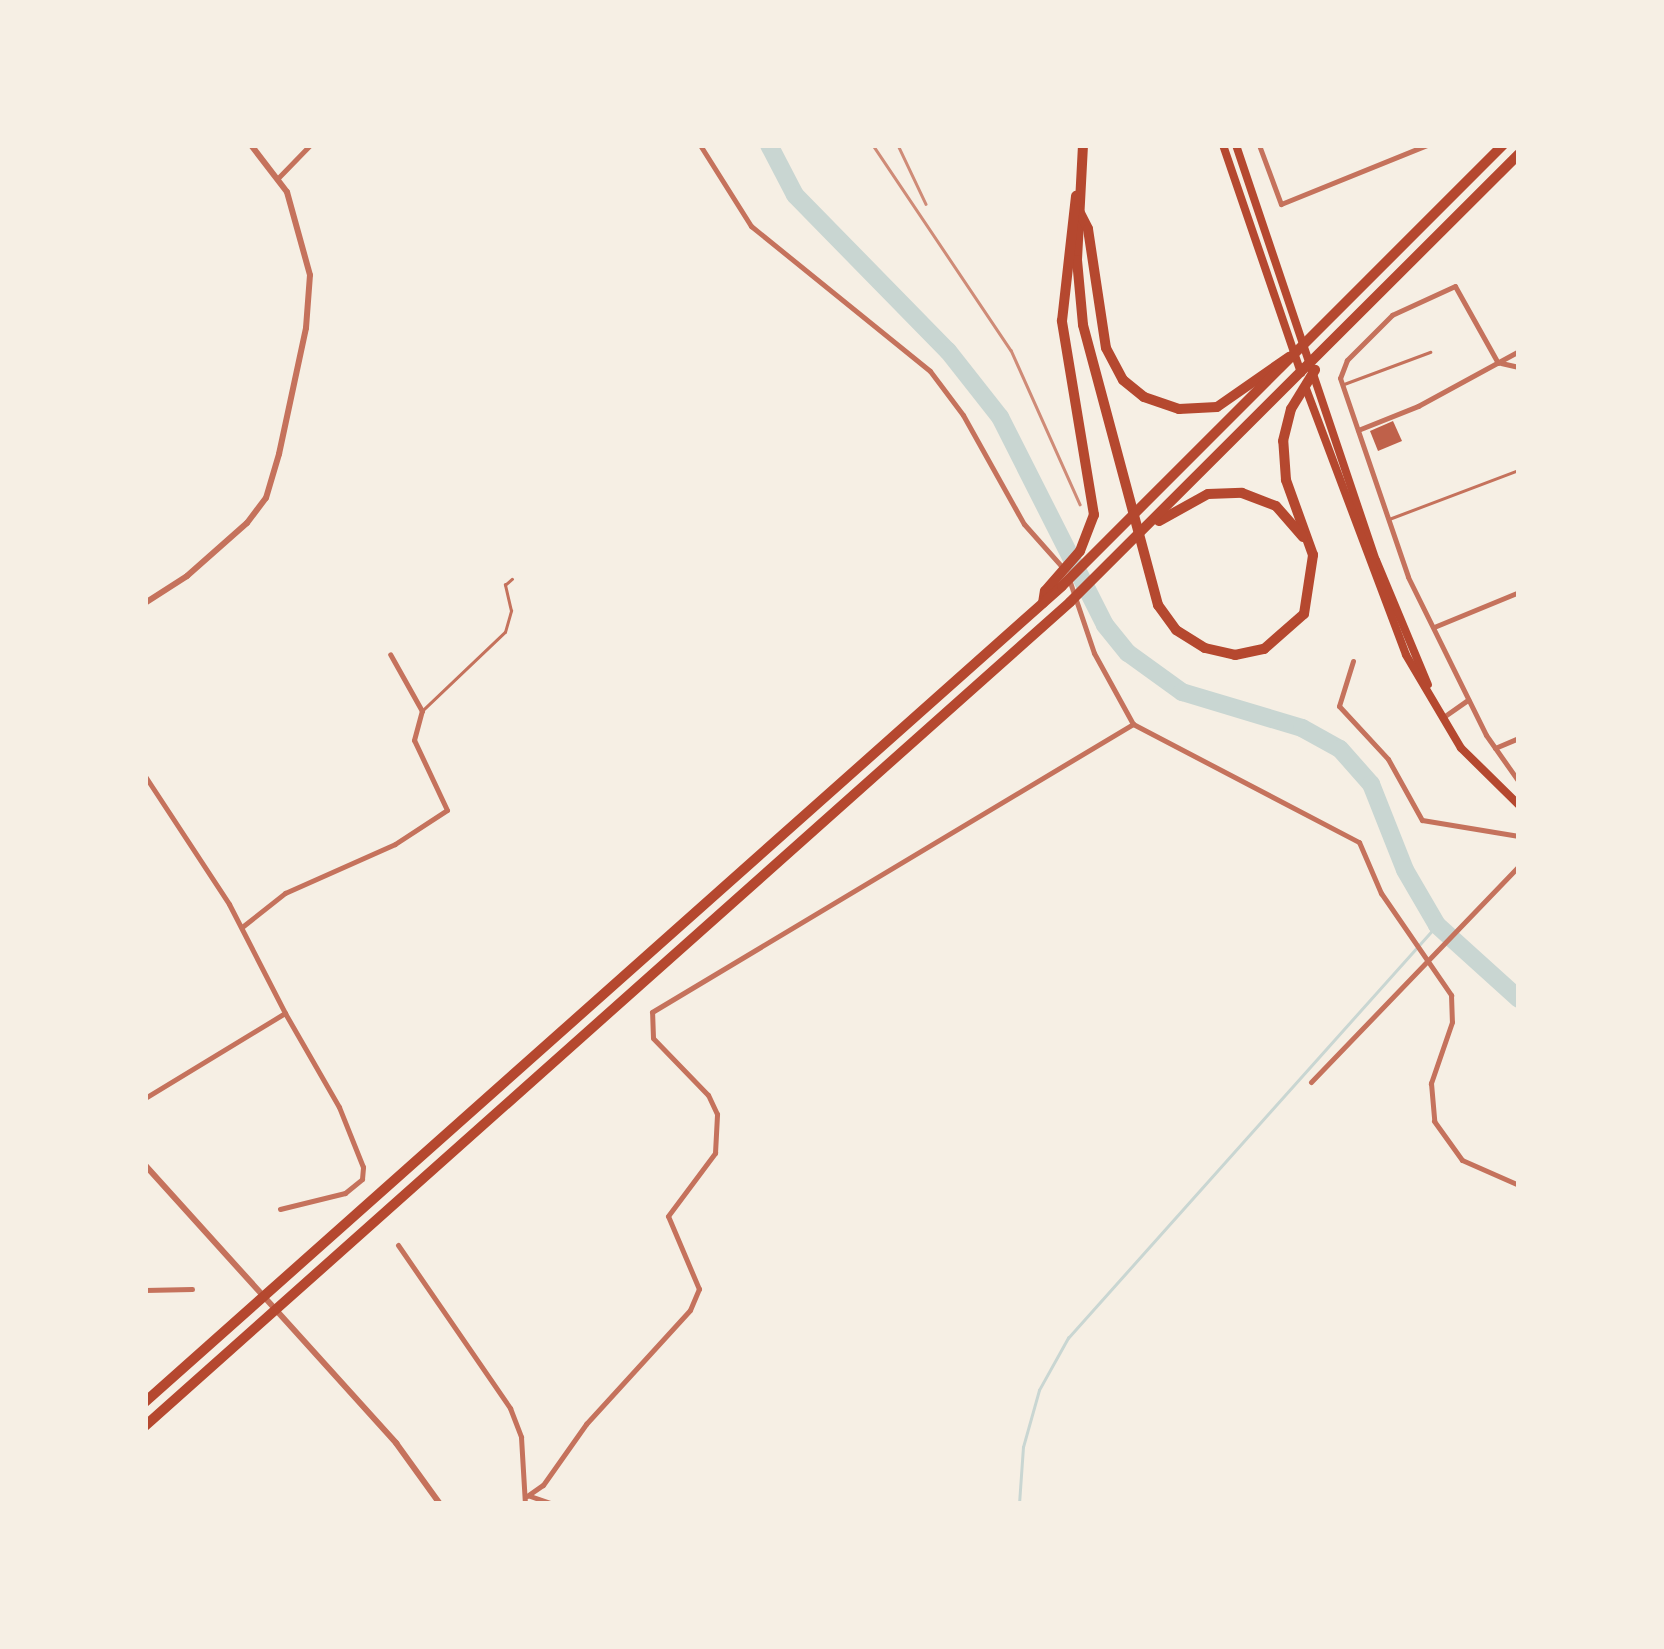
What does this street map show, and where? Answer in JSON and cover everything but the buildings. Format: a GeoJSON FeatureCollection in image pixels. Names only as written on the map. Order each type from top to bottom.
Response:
{"type":"FeatureCollection","features":[{"type":"Feature","properties":{"kind":"highway"},"geometry":{"type":"LineString","coordinates":[[1083,145],[1078,209],[1083,325],[1151,585],[1167,619],[1190,641],[1221,654],[1247,653],[1280,640],[1304,614],[1313,556],[1286,480],[1283,440],[1296,398],[1334,345]]}},
{"type":"Feature","properties":{"kind":"highway"},"geometry":{"type":"LineString","coordinates":[[1059,582],[1097,552],[1318,336],[1503,145]]}},
{"type":"Feature","properties":{"kind":"highway"},"geometry":{"type":"LineString","coordinates":[[145,1426],[1070,602],[1334,345],[1519,154]]}},
{"type":"Feature","properties":{"kind":"highway"},"geometry":{"type":"LineString","coordinates":[[145,1402],[1042,603],[1059,582],[1089,534],[1094,492],[1061,289],[1070,206],[1079,191]]}},
{"type":"Feature","properties":{"kind":"highway"},"geometry":{"type":"LineString","coordinates":[[1078,209],[1088,228],[1106,348],[1123,380],[1144,397],[1180,409],[1217,407],[1318,336]]}},
{"type":"Feature","properties":{"kind":"highway"},"geometry":{"type":"LineString","coordinates":[[1151,524],[1208,494],[1242,493],[1292,521],[1313,556]]}},
{"type":"Feature","properties":{"kind":"main road"},"geometry":{"type":"LineString","coordinates":[[1223,145],[1391,619],[1442,718],[1476,767],[1519,805]]}},
{"type":"Feature","properties":{"kind":"main road"},"geometry":{"type":"LineString","coordinates":[[1236,145],[1282,303]]}},
{"type":"Feature","properties":{"kind":"street"},"geometry":{"type":"LineString","coordinates":[[145,603],[234,536],[271,485],[310,302],[303,240],[279,177],[251,145]]}},
{"type":"Feature","properties":{"kind":"street"},"geometry":{"type":"LineString","coordinates":[[279,177],[310,145]]}},
{"type":"Feature","properties":{"kind":"street"},"geometry":{"type":"LineString","coordinates":[[700,145],[751,226],[908,352],[946,391],[1024,524],[1062,567],[1094,653],[1133,724],[1352,835],[1382,893],[1426,953],[1453,1007],[1432,1083],[1434,1121],[1462,1160],[1519,1185]]}},
{"type":"Feature","properties":{"kind":"street"},"geometry":{"type":"LineString","coordinates":[[1260,145],[1281,204],[1426,145]]}},
{"type":"Feature","properties":{"kind":"street"},"geometry":{"type":"LineString","coordinates":[[1519,368],[1498,363],[1455,286],[1392,315],[1347,360],[1342,384],[1388,519],[1432,627],[1468,700],[1519,782]]}},
{"type":"Feature","properties":{"kind":"street"},"geometry":{"type":"LineString","coordinates":[[1358,430],[1519,351]]}},
{"type":"Feature","properties":{"kind":"street"},"geometry":{"type":"LineString","coordinates":[[1432,627],[1519,592]]}},
{"type":"Feature","properties":{"kind":"street"},"geometry":{"type":"LineString","coordinates":[[242,927],[285,893],[395,844],[447,810],[414,740],[422,711],[390,654]]}},
{"type":"Feature","properties":{"kind":"street"},"geometry":{"type":"LineString","coordinates":[[1353,662],[1339,706],[1388,759],[1422,820],[1519,836]]}},
{"type":"Feature","properties":{"kind":"street"},"geometry":{"type":"LineString","coordinates":[[1442,718],[1468,700]]}},
{"type":"Feature","properties":{"kind":"street"},"geometry":{"type":"LineString","coordinates":[[527,1496],[543,1485],[586,1424],[695,1302],[698,1277],[673,1238],[668,1216],[715,1153],[717,1114],[708,1095],[653,1038],[648,1020],[674,993],[1133,724]]}},
{"type":"Feature","properties":{"kind":"street"},"geometry":{"type":"LineString","coordinates":[[1495,748],[1519,738]]}},
{"type":"Feature","properties":{"kind":"street"},"geometry":{"type":"LineString","coordinates":[[145,776],[242,927],[339,1107],[363,1168],[362,1179],[345,1192],[280,1209]]}},
{"type":"Feature","properties":{"kind":"street"},"geometry":{"type":"LineString","coordinates":[[1311,1082],[1426,953],[1466,924],[1519,866]]}},
{"type":"Feature","properties":{"kind":"street"},"geometry":{"type":"LineString","coordinates":[[145,1098],[286,1013]]}},
{"type":"Feature","properties":{"kind":"street"},"geometry":{"type":"LineString","coordinates":[[145,1164],[396,1443],[440,1504]]}},
{"type":"Feature","properties":{"kind":"street"},"geometry":{"type":"LineString","coordinates":[[398,1245],[510,1408],[521,1437],[527,1496],[524,1504]]}},
{"type":"Feature","properties":{"kind":"street"},"geometry":{"type":"LineString","coordinates":[[145,1290],[192,1289]]}},
{"type":"Feature","properties":{"kind":"street"},"geometry":{"type":"LineString","coordinates":[[527,1496],[553,1504]]}},
{"type":"Feature","properties":{"kind":"lane"},"geometry":{"type":"LineString","coordinates":[[1342,384],[1430,352]]}},
{"type":"Feature","properties":{"kind":"lane"},"geometry":{"type":"LineString","coordinates":[[1388,519],[1507,469],[1519,470]]}},
{"type":"Feature","properties":{"kind":"lane"},"geometry":{"type":"LineString","coordinates":[[422,711],[462,666],[504,632],[511,611],[505,585],[512,580]]}},
{"type":"Feature","properties":{"kind":"waterway"},"geometry":{"type":"LineString","coordinates":[[769,145],[795,195],[948,351],[1000,417],[1105,625],[1128,653],[1182,692],[1302,728],[1340,749],[1371,784],[1405,870],[1437,925],[1519,999]]}},
{"type":"Feature","properties":{"kind":"waterway"},"geometry":{"type":"LineString","coordinates":[[1019,1504],[1023,1447],[1039,1390],[1068,1338],[1437,925]]}},
{"type":"Feature","properties":{"kind":"railway"},"geometry":{"type":"LineString","coordinates":[[873,145],[1011,350],[1080,504]]}},
{"type":"Feature","properties":{"kind":"railway"},"geometry":{"type":"LineString","coordinates":[[898,145],[926,204]]}}]}
